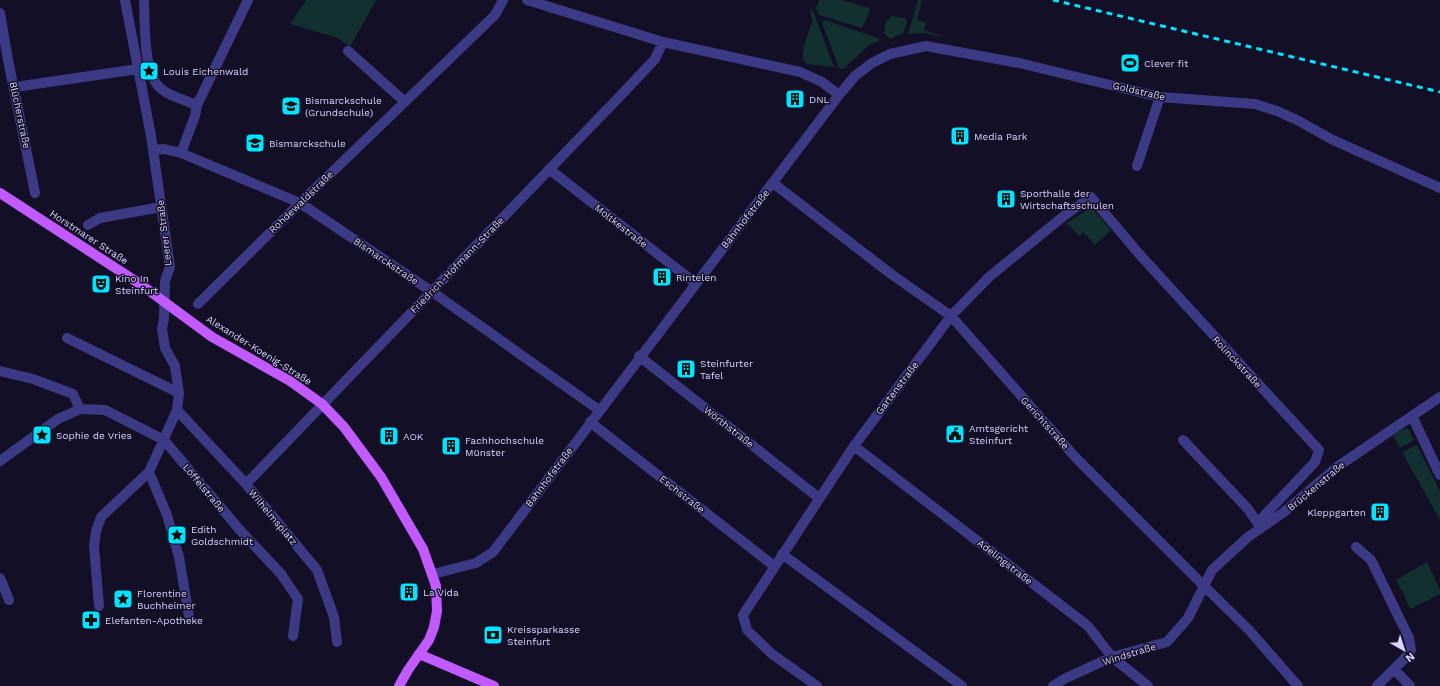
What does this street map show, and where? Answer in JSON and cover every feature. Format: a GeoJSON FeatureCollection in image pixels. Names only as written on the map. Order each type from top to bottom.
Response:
{"type":"FeatureCollection","features":[{"type":"Feature","properties":{"kind":"main road","name":"Horstmarer Straße"},"geometry":{"type":"LineString","coordinates":[[0,193],[164,301]]}},
{"type":"Feature","properties":{"kind":"main road","name":"Alexander-Koenig-Straße"},"geometry":{"type":"LineString","coordinates":[[164,301],[212,337],[290,381],[322,404],[344,427],[381,477],[423,550],[433,574],[438,598],[434,627],[399,686]]}},
{"type":"Feature","properties":{"kind":"main road"},"geometry":{"type":"LineString","coordinates":[[419,654],[494,686]]}},
{"type":"Feature","properties":{"kind":"street","name":"Leerer Straße"},"geometry":{"type":"LineString","coordinates":[[99,606],[94,546],[96,531],[101,517],[149,472],[177,410],[179,393],[175,366],[165,348],[162,329],[164,318],[165,281],[170,267],[153,150],[125,0]]}},
{"type":"Feature","properties":{"kind":"street"},"geometry":{"type":"LineString","coordinates":[[144,0],[148,54],[152,77],[159,87],[168,93],[197,105]]}},
{"type":"Feature","properties":{"kind":"street"},"geometry":{"type":"LineString","coordinates":[[180,153],[195,116],[197,105],[248,0]]}},
{"type":"Feature","properties":{"kind":"street","name":"Rohdewaldstraße"},"geometry":{"type":"LineString","coordinates":[[198,304],[495,14],[503,0]]}},
{"type":"Feature","properties":{"kind":"street"},"geometry":{"type":"LineString","coordinates":[[527,0],[663,42],[800,72],[822,82],[839,95]]}},
{"type":"Feature","properties":{"kind":"street","name":"Blücherstraße"},"geometry":{"type":"LineString","coordinates":[[0,13],[35,193]]}},
{"type":"Feature","properties":{"kind":"street","name":"Friedrich-Hofmann-Straße"},"geometry":{"type":"LineString","coordinates":[[246,484],[655,59],[663,42]]}},
{"type":"Feature","properties":{"kind":"street","name":"Goldstraße"},"geometry":{"type":"LineString","coordinates":[[839,95],[855,76],[872,63],[890,54],[926,46],[1019,63],[1158,100],[1238,102],[1277,111],[1333,140],[1440,188]]}},
{"type":"Feature","properties":{"kind":"street"},"geometry":{"type":"LineString","coordinates":[[348,51],[405,102]]}},
{"type":"Feature","properties":{"kind":"street"},"geometry":{"type":"LineString","coordinates":[[15,87],[138,69]]}},
{"type":"Feature","properties":{"kind":"street","name":"Bahnhofstraße"},"geometry":{"type":"LineString","coordinates":[[433,574],[476,563],[492,552],[694,283],[773,183],[839,95]]}},
{"type":"Feature","properties":{"kind":"street"},"geometry":{"type":"LineString","coordinates":[[1137,166],[1158,100]]}},
{"type":"Feature","properties":{"kind":"street","name":"Bismarckstraße"},"geometry":{"type":"LineString","coordinates":[[153,150],[164,149],[180,153],[300,203],[431,291],[599,410]]}},
{"type":"Feature","properties":{"kind":"street","name":"Moltkestraße"},"geometry":{"type":"LineString","coordinates":[[549,170],[694,283]]}},
{"type":"Feature","properties":{"kind":"street","name":"Gerichtstraße"},"geometry":{"type":"LineString","coordinates":[[773,183],[891,274],[950,316],[1076,458],[1249,630],[1298,686]]}},
{"type":"Feature","properties":{"kind":"street","name":"Gartenstraße"},"geometry":{"type":"LineString","coordinates":[[817,686],[772,654],[747,630],[743,615],[854,446],[950,316],[989,277],[1065,215],[1091,197]]}},
{"type":"Feature","properties":{"kind":"street","name":"Rolinckstraße"},"geometry":{"type":"LineString","coordinates":[[1091,197],[1146,262],[1319,450],[1315,462],[1262,518],[1261,528]]}},
{"type":"Feature","properties":{"kind":"street"},"geometry":{"type":"LineString","coordinates":[[88,225],[100,218],[161,207]]}},
{"type":"Feature","properties":{"kind":"street"},"geometry":{"type":"LineString","coordinates":[[66,338],[179,393]]}},
{"type":"Feature","properties":{"kind":"street","name":"Wörthstraße"},"geometry":{"type":"LineString","coordinates":[[639,356],[819,498]]}},
{"type":"Feature","properties":{"kind":"street"},"geometry":{"type":"LineString","coordinates":[[0,370],[33,379],[73,394],[80,409]]}},
{"type":"Feature","properties":{"kind":"street","name":"Brückenstraße"},"geometry":{"type":"LineString","coordinates":[[1204,586],[1212,570],[1248,537],[1284,512],[1337,467],[1440,397]]}},
{"type":"Feature","properties":{"kind":"street"},"geometry":{"type":"LineString","coordinates":[[0,462],[58,419],[80,409],[105,410],[164,440]]}},
{"type":"Feature","properties":{"kind":"street","name":"Wilhelmsplatz"},"geometry":{"type":"LineString","coordinates":[[177,410],[246,484],[318,570],[334,617],[336,642]]}},
{"type":"Feature","properties":{"kind":"street"},"geometry":{"type":"LineString","coordinates":[[1412,416],[1440,475]]}},
{"type":"Feature","properties":{"kind":"street","name":"Eschstraße"},"geometry":{"type":"LineString","coordinates":[[590,422],[774,566]]}},
{"type":"Feature","properties":{"kind":"street","name":"Löffelstraße"},"geometry":{"type":"LineString","coordinates":[[164,440],[239,529],[281,574],[298,599],[293,636]]}},
{"type":"Feature","properties":{"kind":"street"},"geometry":{"type":"LineString","coordinates":[[1183,440],[1248,509],[1261,528]]}},
{"type":"Feature","properties":{"kind":"street","name":"Adelingstraße"},"geometry":{"type":"LineString","coordinates":[[854,446],[1088,626],[1112,657],[1148,686]]}},
{"type":"Feature","properties":{"kind":"street"},"geometry":{"type":"LineString","coordinates":[[149,472],[167,515],[179,557],[189,616]]}},
{"type":"Feature","properties":{"kind":"street"},"geometry":{"type":"LineString","coordinates":[[1356,547],[1372,560],[1409,638],[1411,650],[1377,686]]}},
{"type":"Feature","properties":{"kind":"street"},"geometry":{"type":"LineString","coordinates":[[782,554],[962,686]]}},
{"type":"Feature","properties":{"kind":"street"},"geometry":{"type":"LineString","coordinates":[[0,578],[9,600]]}},
{"type":"Feature","properties":{"kind":"street","name":"Windstraße"},"geometry":{"type":"LineString","coordinates":[[1053,686],[1064,679],[1112,657],[1167,642],[1188,618],[1204,586]]}},
{"type":"Feature","properties":{"kind":"street"},"geometry":{"type":"LineString","coordinates":[[1394,669],[1410,686]]}},
{"type":"Feature","properties":{"kind":"green space"},"geometry":{"type":"Polygon","coordinates":[[[306,0],[376,0],[350,47],[338,38],[290,24],[306,0]]]}},
{"type":"Feature","properties":{"kind":"green space"},"geometry":{"type":"Polygon","coordinates":[[[819,0],[842,0],[869,8],[870,11],[862,28],[819,15],[816,9],[819,0]]]}},
{"type":"Feature","properties":{"kind":"green space"},"geometry":{"type":"Polygon","coordinates":[[[918,0],[922,0],[917,20],[926,22],[924,30],[948,38],[924,33],[908,34],[918,0]]]}},
{"type":"Feature","properties":{"kind":"green space"},"geometry":{"type":"Polygon","coordinates":[[[811,8],[834,67],[806,64],[804,59],[803,49],[812,21],[811,8]]]}},
{"type":"Feature","properties":{"kind":"green space"},"geometry":{"type":"Polygon","coordinates":[[[892,16],[905,18],[907,22],[903,33],[890,39],[884,33],[886,22],[892,16]]]}},
{"type":"Feature","properties":{"kind":"green space"},"geometry":{"type":"Polygon","coordinates":[[[824,20],[878,38],[880,40],[868,46],[843,69],[839,68],[822,23],[824,20]]]}},
{"type":"Feature","properties":{"kind":"green space"},"geometry":{"type":"Polygon","coordinates":[[[1091,207],[1111,230],[1095,245],[1083,232],[1079,236],[1067,223],[1091,207]]]}},
{"type":"Feature","properties":{"kind":"green space"},"geometry":{"type":"Polygon","coordinates":[[[1408,428],[1414,440],[1400,448],[1393,435],[1403,429],[1408,428]]]}},
{"type":"Feature","properties":{"kind":"green space"},"geometry":{"type":"Polygon","coordinates":[[[1417,445],[1440,491],[1440,520],[1402,452],[1417,445]]]}},
{"type":"Feature","properties":{"kind":"green space"},"geometry":{"type":"Polygon","coordinates":[[[1427,562],[1440,590],[1440,594],[1410,609],[1396,580],[1427,562]]]}},
{"type":"Feature","properties":{"kind":"railway"},"geometry":{"type":"LineString","coordinates":[[1053,0],[1440,92]]}},
{"type":"Feature","properties":{"kind":"place","name":"Clever fit"},"geometry":{"type":"Point","coordinates":[1130,63]}},
{"type":"Feature","properties":{"kind":"place","name":"Louis Eichenwald"},"geometry":{"type":"Point","coordinates":[149,71]}},
{"type":"Feature","properties":{"kind":"place","name":"DNL"},"geometry":{"type":"Point","coordinates":[795,99]}},
{"type":"Feature","properties":{"kind":"place","name":"Bismarckschule (Grundschule)"},"geometry":{"type":"Point","coordinates":[291,106]}},
{"type":"Feature","properties":{"kind":"place","name":"Media Park"},"geometry":{"type":"Point","coordinates":[960,136]}},
{"type":"Feature","properties":{"kind":"place","name":"Bismarckschule"},"geometry":{"type":"Point","coordinates":[255,143]}},
{"type":"Feature","properties":{"kind":"place","name":"Sporthalle der Wirtschaftsschulen"},"geometry":{"type":"Point","coordinates":[1006,199]}},
{"type":"Feature","properties":{"kind":"place","name":"Rintelen"},"geometry":{"type":"Point","coordinates":[662,277]}},
{"type":"Feature","properties":{"kind":"place","name":"Kino In Steinfurt"},"geometry":{"type":"Point","coordinates":[101,284]}},
{"type":"Feature","properties":{"kind":"place","name":"Steinfurter Tafel"},"geometry":{"type":"Point","coordinates":[686,369]}},
{"type":"Feature","properties":{"kind":"place","name":"Amtsgericht Steinfurt"},"geometry":{"type":"Point","coordinates":[955,434]}},
{"type":"Feature","properties":{"kind":"place","name":"Sophie de Vries"},"geometry":{"type":"Point","coordinates":[42,435]}},
{"type":"Feature","properties":{"kind":"place","name":"AOK"},"geometry":{"type":"Point","coordinates":[389,436]}},
{"type":"Feature","properties":{"kind":"place","name":"Fachhochschule Münster"},"geometry":{"type":"Point","coordinates":[451,446]}},
{"type":"Feature","properties":{"kind":"place","name":"Kleppgarten"},"geometry":{"type":"Point","coordinates":[1380,512]}},
{"type":"Feature","properties":{"kind":"place","name":"Edith Goldschmidt"},"geometry":{"type":"Point","coordinates":[177,535]}},
{"type":"Feature","properties":{"kind":"place","name":"La Vida"},"geometry":{"type":"Point","coordinates":[409,592]}},
{"type":"Feature","properties":{"kind":"place","name":"Florentine Buchheimer"},"geometry":{"type":"Point","coordinates":[123,599]}},
{"type":"Feature","properties":{"kind":"place","name":"Elefanten-Apotheke"},"geometry":{"type":"Point","coordinates":[91,620]}},
{"type":"Feature","properties":{"kind":"place","name":"Kreissparkasse Steinfurt"},"geometry":{"type":"Point","coordinates":[493,635]}}]}
